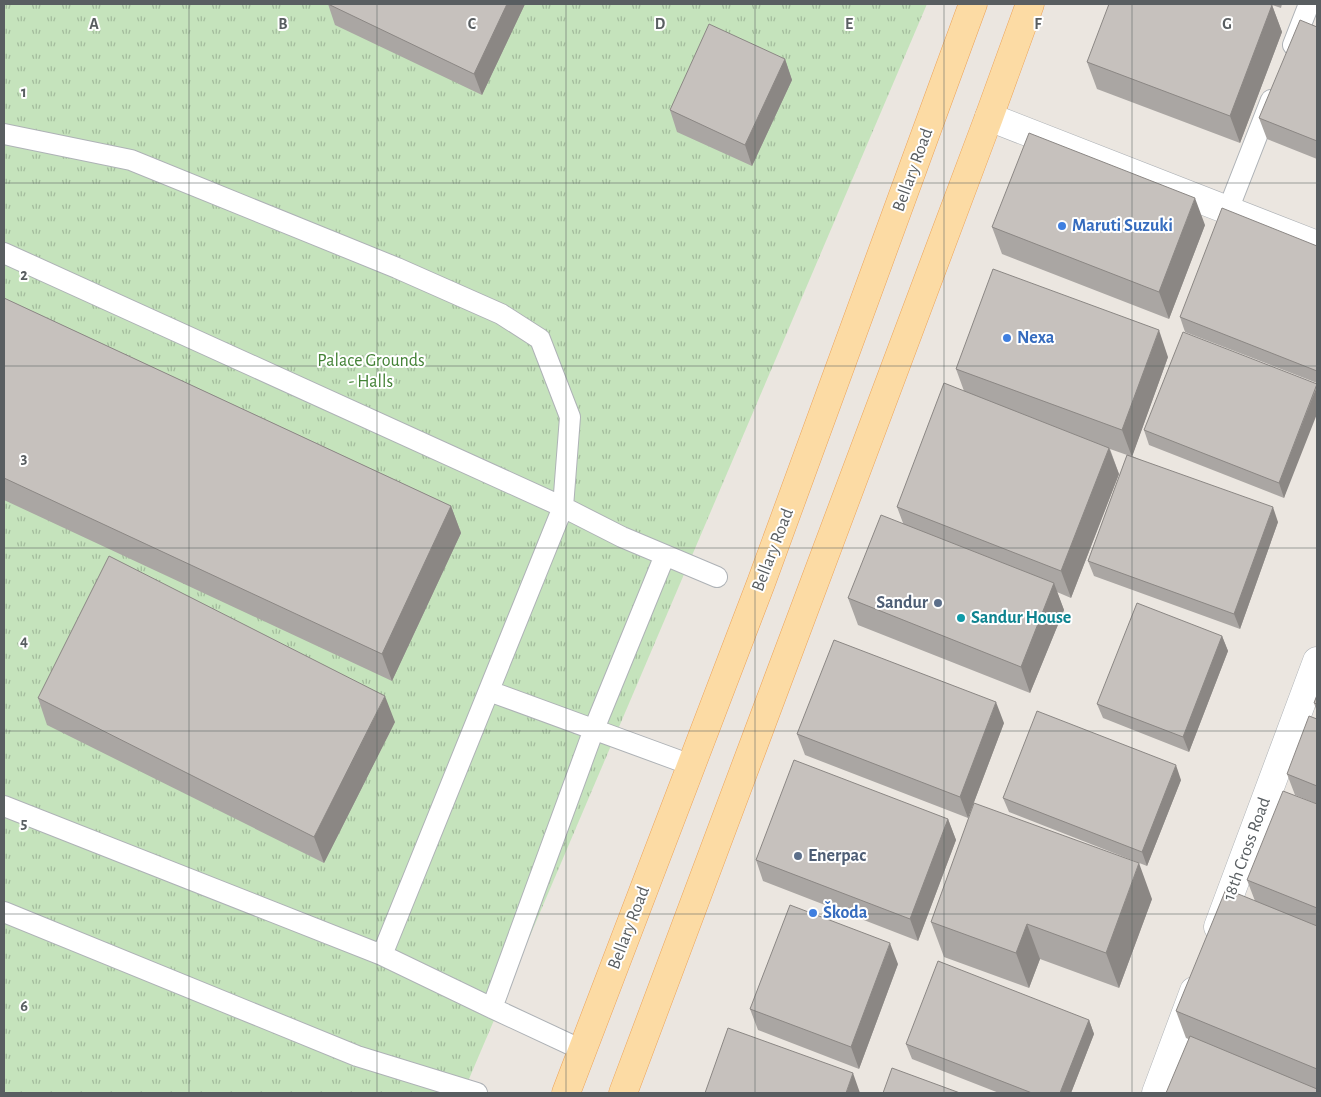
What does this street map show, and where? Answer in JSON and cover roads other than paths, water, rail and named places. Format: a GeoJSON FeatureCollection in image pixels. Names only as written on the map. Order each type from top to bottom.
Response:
{"type":"FeatureCollection","features":[{"type":"Feature","properties":{"kind":"main road","name":"Bellary Road"},"geometry":{"type":"LineString","coordinates":[[566,1093],[768,564],[973,4]]}},
{"type":"Feature","properties":{"kind":"main road"},"geometry":{"type":"LineString","coordinates":[[623,1093],[1030,4]]}},
{"type":"Feature","properties":{"kind":"street"},"geometry":{"type":"LineString","coordinates":[[989,117],[1317,245]]}},
{"type":"Feature","properties":{"kind":"street","name":"18th Cross Road"},"geometry":{"type":"LineString","coordinates":[[1156,1093],[1317,661]]}},
{"type":"Feature","properties":{"kind":"lane"},"geometry":{"type":"LineString","coordinates":[[1288,58],[1309,4]]}},
{"type":"Feature","properties":{"kind":"lane"},"geometry":{"type":"LineString","coordinates":[[1228,210],[1277,86]]}},
{"type":"Feature","properties":{"kind":"lane"},"geometry":{"type":"LineString","coordinates":[[4,134],[131,160],[397,268],[501,314],[540,339],[570,417],[563,507],[382,955]]}},
{"type":"Feature","properties":{"kind":"lane"},"geometry":{"type":"LineString","coordinates":[[4,253],[563,507],[622,537],[717,577]]}},
{"type":"Feature","properties":{"kind":"lane"},"geometry":{"type":"LineString","coordinates":[[492,1008],[594,729],[665,555]]}},
{"type":"Feature","properties":{"kind":"lane"},"geometry":{"type":"LineString","coordinates":[[489,691],[691,764]]}},
{"type":"Feature","properties":{"kind":"lane"},"geometry":{"type":"LineString","coordinates":[[4,806],[382,955],[582,1050]]}},
{"type":"Feature","properties":{"kind":"lane"},"geometry":{"type":"LineString","coordinates":[[4,912],[358,1056],[477,1093]]}},
{"type":"Feature","properties":{"kind":"place","name":"Maruti Suzuki"},"geometry":{"type":"Point","coordinates":[1062,226]}},
{"type":"Feature","properties":{"kind":"place","name":"Nexa"},"geometry":{"type":"Point","coordinates":[1007,338]}},
{"type":"Feature","properties":{"kind":"place","name":"Sandur"},"geometry":{"type":"Point","coordinates":[938,603]}},
{"type":"Feature","properties":{"kind":"place","name":"Sandur House"},"geometry":{"type":"Point","coordinates":[961,618]}},
{"type":"Feature","properties":{"kind":"place","name":"Enerpac"},"geometry":{"type":"Point","coordinates":[798,856]}},
{"type":"Feature","properties":{"kind":"place","name":"Škoda"},"geometry":{"type":"Point","coordinates":[813,913]}},
{"type":"Feature","properties":{"kind":"park label","name":"Palace Grounds - Halls"},"geometry":{"type":"Point","coordinates":[371,371]}}]}
